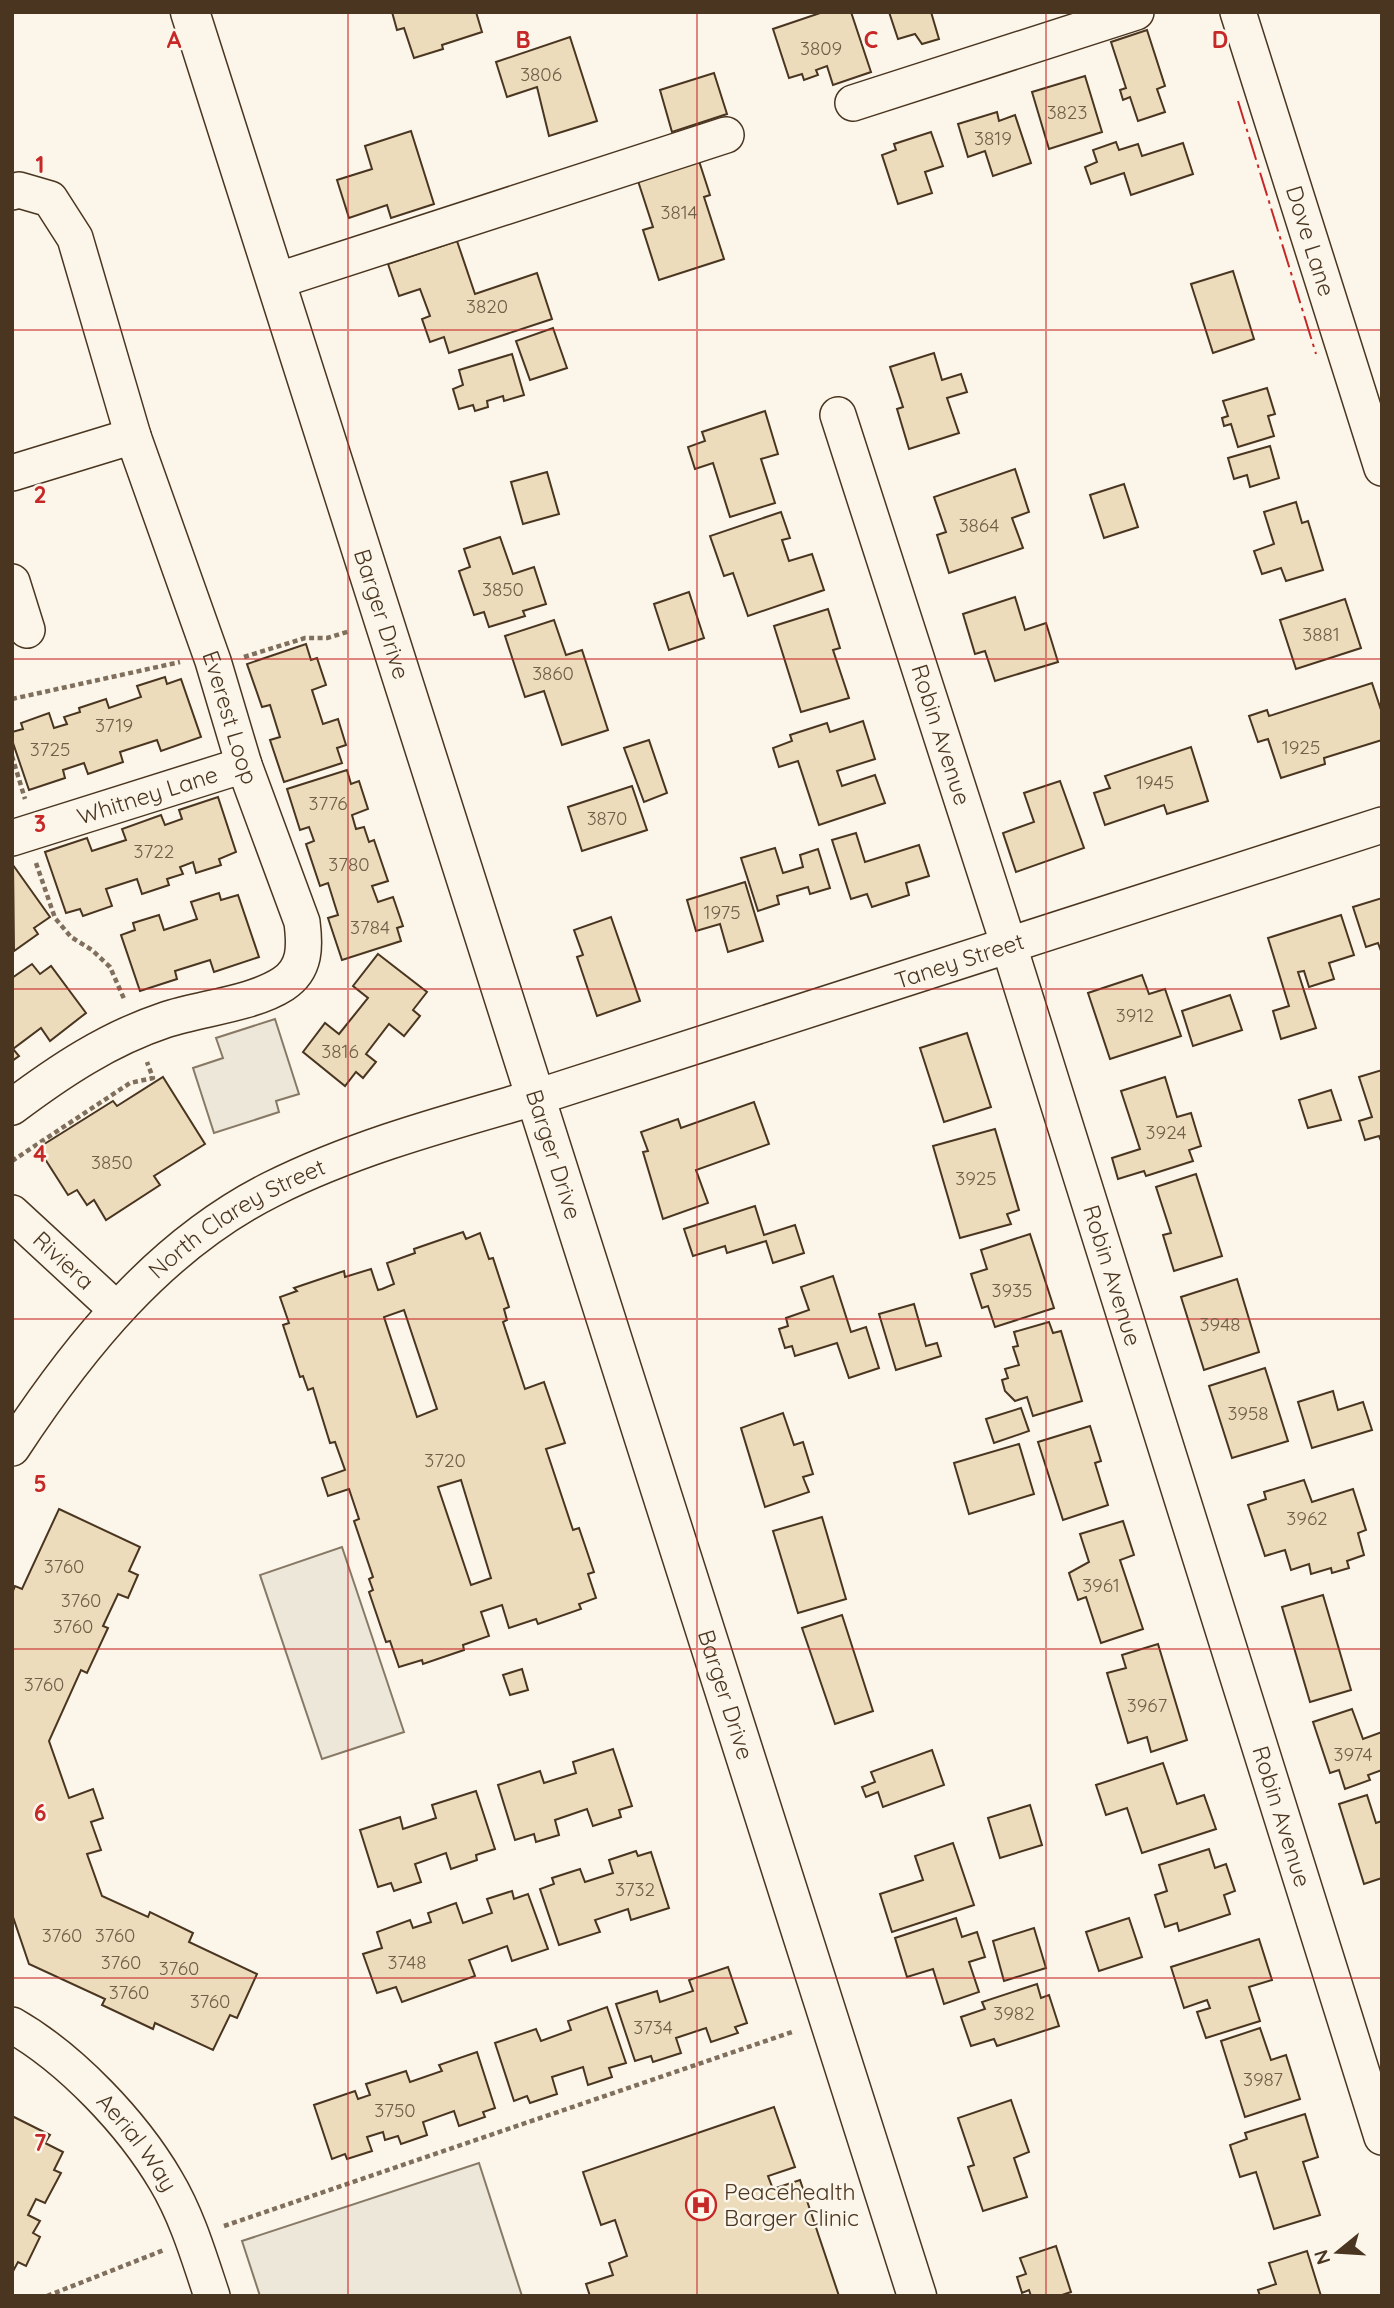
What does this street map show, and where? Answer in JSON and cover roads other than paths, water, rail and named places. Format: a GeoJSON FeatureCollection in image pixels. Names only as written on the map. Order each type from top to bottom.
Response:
{"type":"FeatureCollection","features":[{"type":"Feature","properties":{"kind":"main road","name":"Barger Drive"},"geometry":{"type":"LineString","coordinates":[[190,12],[917,2296]]}},
{"type":"Feature","properties":{"kind":"street"},"geometry":{"type":"LineString","coordinates":[[853,103],[1136,12]]}},
{"type":"Feature","properties":{"kind":"street","name":"Dove Lane"},"geometry":{"type":"LineString","coordinates":[[1238,12],[1382,468]]}},
{"type":"Feature","properties":{"kind":"street"},"geometry":{"type":"LineString","coordinates":[[276,281],[726,135]]}},
{"type":"Feature","properties":{"kind":"street","name":"Everest Loop"},"geometry":{"type":"LineString","coordinates":[[12,192],[19,190],[50,199],[75,238],[133,436],[213,661],[244,765],[302,922],[305,946],[300,967],[284,983],[265,992],[165,1020],[105,1044],[12,1107]]}},
{"type":"Feature","properties":{"kind":"street","name":"Robin Avenue"},"geometry":{"type":"LineString","coordinates":[[838,415],[1009,947],[1382,2137]]}},
{"type":"Feature","properties":{"kind":"street"},"geometry":{"type":"LineString","coordinates":[[12,473],[133,436]]}},
{"type":"Feature","properties":{"kind":"street"},"geometry":{"type":"LineString","coordinates":[[12,582],[27,630]]}},
{"type":"Feature","properties":{"kind":"street","name":"Whitney Lane"},"geometry":{"type":"LineString","coordinates":[[21,835],[244,765]]}},
{"type":"Feature","properties":{"kind":"street","name":"Taney Street"},"geometry":{"type":"LineString","coordinates":[[537,1097],[1382,825]]}},
{"type":"Feature","properties":{"kind":"street","name":"North Clarey Street"},"geometry":{"type":"LineString","coordinates":[[12,1448],[53,1387],[116,1309],[192,1242],[269,1190],[326,1164],[398,1137],[537,1097]]}},
{"type":"Feature","properties":{"kind":"street","name":"Riviera"},"geometry":{"type":"LineString","coordinates":[[12,1213],[116,1309]]}},
{"type":"Feature","properties":{"kind":"street","name":"Aerial Way"},"geometry":{"type":"LineString","coordinates":[[12,2025],[43,2042],[137,2138],[167,2183],[193,2239],[212,2296]]}},
{"type":"Feature","properties":{"kind":"place","name":"Peacehealth Barger Clinic"},"geometry":{"type":"Point","coordinates":[701,2205]}}]}
